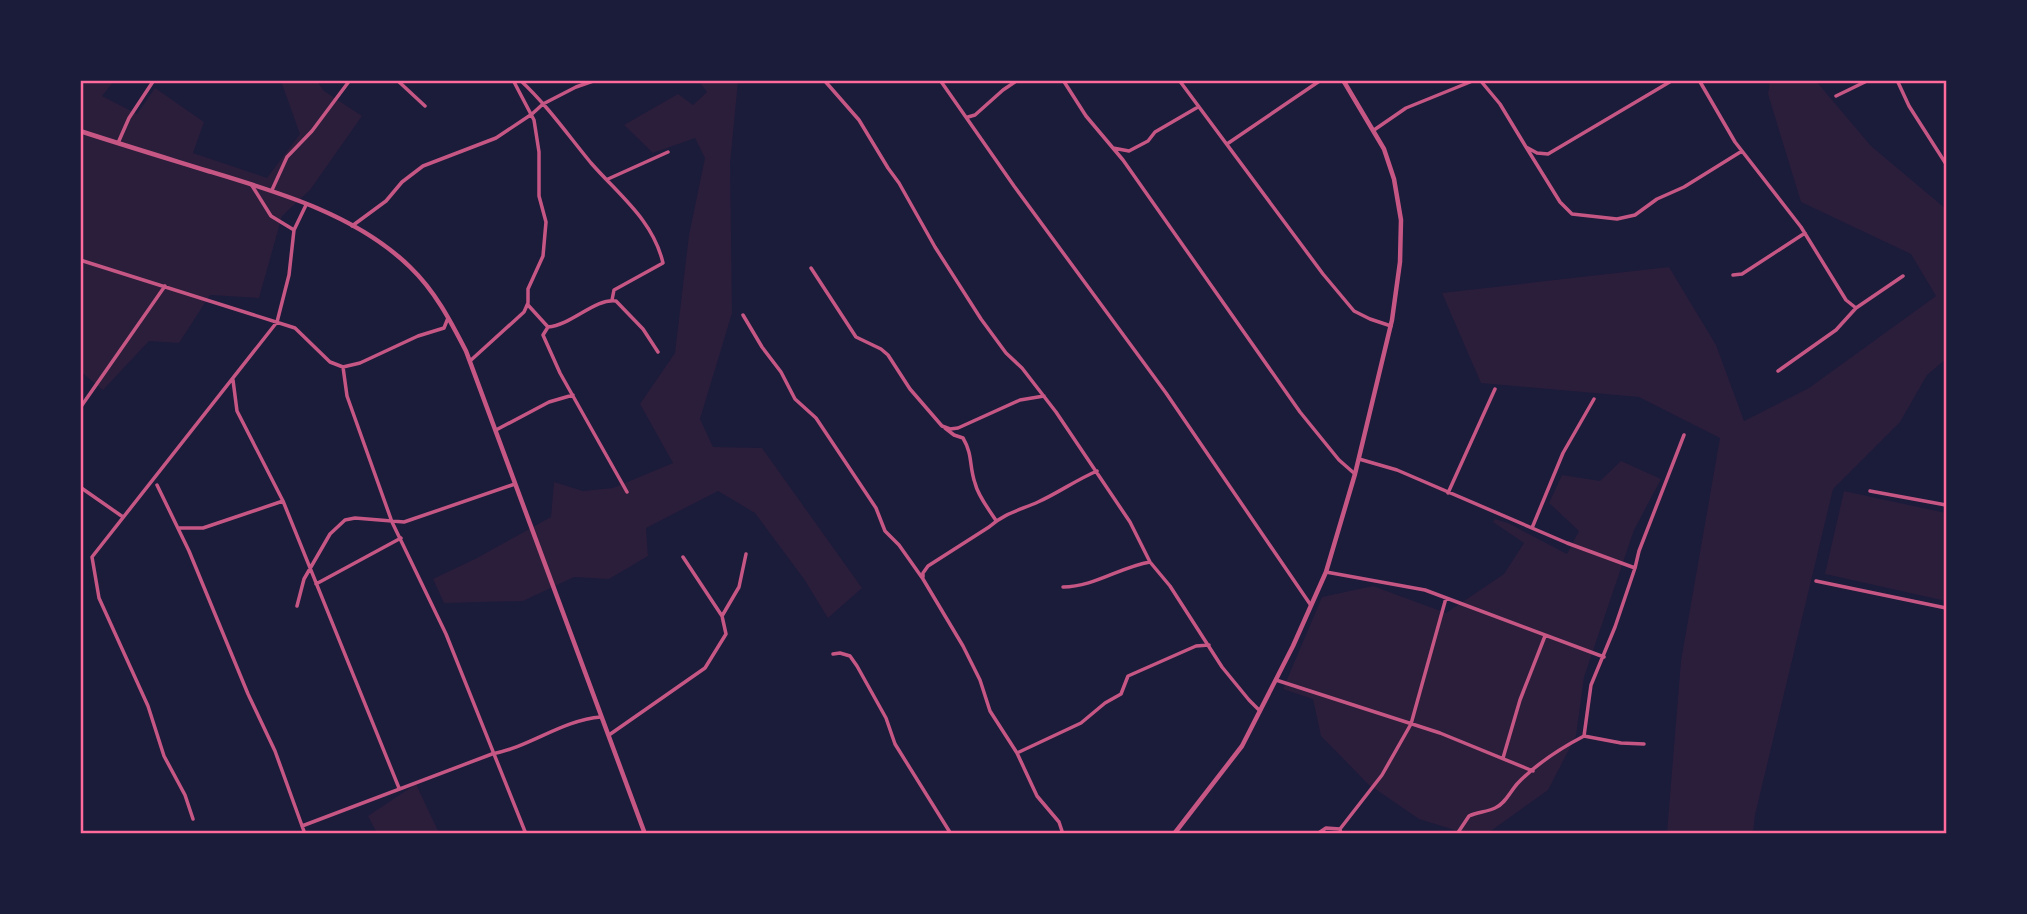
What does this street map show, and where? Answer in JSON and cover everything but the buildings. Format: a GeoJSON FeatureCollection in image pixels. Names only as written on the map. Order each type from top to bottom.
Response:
{"type":"FeatureCollection","features":[{"type":"Feature","properties":{"kind":"street"},"geometry":{"type":"LineString","coordinates":[[118,143],[129,118],[154,80]]}},
{"type":"Feature","properties":{"kind":"street"},"geometry":{"type":"LineString","coordinates":[[272,190],[286,157],[312,131],[350,80]]}},
{"type":"Feature","properties":{"kind":"street"},"geometry":{"type":"LineString","coordinates":[[397,80],[425,106]]}},
{"type":"Feature","properties":{"kind":"street"},"geometry":{"type":"LineString","coordinates":[[470,361],[524,312],[528,304],[528,289],[543,256],[546,222],[539,196],[539,152],[532,114],[513,80]]}},
{"type":"Feature","properties":{"kind":"street"},"geometry":{"type":"LineString","coordinates":[[520,80],[646,223],[660,251],[663,263],[614,290],[611,300]]}},
{"type":"Feature","properties":{"kind":"street"},"geometry":{"type":"LineString","coordinates":[[352,226],[386,201],[402,182],[423,166],[496,138],[543,104],[596,80]]}},
{"type":"Feature","properties":{"kind":"street"},"geometry":{"type":"LineString","coordinates":[[824,80],[859,120],[981,319],[1006,353],[1044,396],[1130,522],[1150,562],[1170,586],[1209,646],[1249,700],[1261,711]]}},
{"type":"Feature","properties":{"kind":"street"},"geometry":{"type":"LineString","coordinates":[[940,80],[1166,393],[1310,604]]}},
{"type":"Feature","properties":{"kind":"street"},"geometry":{"type":"LineString","coordinates":[[968,117],[975,115],[1018,80]]}},
{"type":"Feature","properties":{"kind":"street"},"geometry":{"type":"LineString","coordinates":[[1063,80],[1081,109],[1113,148],[1300,412],[1339,460],[1355,474]]}},
{"type":"Feature","properties":{"kind":"street"},"geometry":{"type":"LineString","coordinates":[[1179,80],[1323,274],[1354,311],[1370,320],[1391,326]]}},
{"type":"Feature","properties":{"kind":"street"},"geometry":{"type":"LineString","coordinates":[[1227,144],[1321,80]]}},
{"type":"Feature","properties":{"kind":"street"},"geometry":{"type":"LineString","coordinates":[[1174,834],[1242,746],[1326,572],[1359,459],[1391,326],[1400,262],[1401,220],[1394,179],[1384,149],[1343,80]]}},
{"type":"Feature","properties":{"kind":"street"},"geometry":{"type":"LineString","coordinates":[[1374,130],[1406,108],[1477,80],[1505,113],[1560,202],[1572,214],[1617,219],[1635,215],[1657,199],[1684,187],[1742,151]]}},
{"type":"Feature","properties":{"kind":"street"},"geometry":{"type":"LineString","coordinates":[[1526,147],[1537,153],[1548,154],[1672,80]]}},
{"type":"Feature","properties":{"kind":"street"},"geometry":{"type":"LineString","coordinates":[[1699,80],[1742,151],[1805,233],[1846,300],[1856,308]]}},
{"type":"Feature","properties":{"kind":"street"},"geometry":{"type":"LineString","coordinates":[[1836,96],[1869,80]]}},
{"type":"Feature","properties":{"kind":"street"},"geometry":{"type":"LineString","coordinates":[[1897,80],[1909,106],[1947,164]]}},
{"type":"Feature","properties":{"kind":"street"},"geometry":{"type":"LineString","coordinates":[[1113,148],[1129,151],[1198,107]]}},
{"type":"Feature","properties":{"kind":"street"},"geometry":{"type":"LineString","coordinates":[[80,131],[272,190],[352,226],[373,237],[410,266],[440,302],[470,361],[645,834]]}},
{"type":"Feature","properties":{"kind":"street"},"geometry":{"type":"LineString","coordinates":[[608,179],[668,152]]}},
{"type":"Feature","properties":{"kind":"street"},"geometry":{"type":"LineString","coordinates":[[251,184],[271,216],[294,230]]}},
{"type":"Feature","properties":{"kind":"street"},"geometry":{"type":"LineString","coordinates":[[193,819],[185,795],[164,756],[148,706],[99,598],[92,557],[277,322],[289,275],[294,230],[306,205]]}},
{"type":"Feature","properties":{"kind":"street"},"geometry":{"type":"LineString","coordinates":[[1733,275],[1742,274],[1805,233]]}},
{"type":"Feature","properties":{"kind":"street"},"geometry":{"type":"LineString","coordinates":[[80,260],[295,328],[330,362],[343,367],[360,363],[418,336],[444,328],[448,317]]}},
{"type":"Feature","properties":{"kind":"street"},"geometry":{"type":"LineString","coordinates":[[811,268],[856,337],[888,355],[910,389],[943,426],[963,438],[973,463],[975,484],[995,519]]}},
{"type":"Feature","properties":{"kind":"street"},"geometry":{"type":"LineString","coordinates":[[1778,371],[1836,330],[1856,308],[1903,276]]}},
{"type":"Feature","properties":{"kind":"street"},"geometry":{"type":"LineString","coordinates":[[80,408],[165,286]]}},
{"type":"Feature","properties":{"kind":"street"},"geometry":{"type":"LineString","coordinates":[[627,492],[542,335],[548,327],[568,322],[611,300],[621,304],[622,309],[643,329],[658,352]]}},
{"type":"Feature","properties":{"kind":"street"},"geometry":{"type":"LineString","coordinates":[[528,304],[548,327]]}},
{"type":"Feature","properties":{"kind":"street"},"geometry":{"type":"LineString","coordinates":[[743,315],[781,372],[795,399],[816,418],[876,508],[885,531],[899,545],[923,579],[963,646],[980,680],[990,711],[1017,753],[1037,796],[1059,822],[1063,834]]}},
{"type":"Feature","properties":{"kind":"street"},"geometry":{"type":"LineString","coordinates":[[343,367],[347,396],[392,522],[446,634],[526,834]]}},
{"type":"Feature","properties":{"kind":"street"},"geometry":{"type":"LineString","coordinates":[[233,377],[237,411],[283,501],[399,789]]}},
{"type":"Feature","properties":{"kind":"street"},"geometry":{"type":"LineString","coordinates":[[1448,493],[1495,389]]}},
{"type":"Feature","properties":{"kind":"street"},"geometry":{"type":"LineString","coordinates":[[495,430],[549,402],[573,394]]}},
{"type":"Feature","properties":{"kind":"street"},"geometry":{"type":"LineString","coordinates":[[943,426],[958,428],[1020,400],[1044,396]]}},
{"type":"Feature","properties":{"kind":"street"},"geometry":{"type":"LineString","coordinates":[[1532,528],[1563,453],[1594,399]]}},
{"type":"Feature","properties":{"kind":"street"},"geometry":{"type":"LineString","coordinates":[[1584,736],[1591,685],[1604,657],[1639,551],[1684,435]]}},
{"type":"Feature","properties":{"kind":"street"},"geometry":{"type":"LineString","coordinates":[[1359,459],[1397,470],[1532,528],[1635,568]]}},
{"type":"Feature","properties":{"kind":"street"},"geometry":{"type":"LineString","coordinates":[[923,579],[923,573],[928,566],[989,527],[995,519],[1035,503],[1097,471]]}},
{"type":"Feature","properties":{"kind":"street"},"geometry":{"type":"LineString","coordinates":[[297,606],[300,587],[330,534],[345,520],[355,518],[404,522],[515,484]]}},
{"type":"Feature","properties":{"kind":"street"},"geometry":{"type":"LineString","coordinates":[[157,485],[275,751],[305,834]]}},
{"type":"Feature","properties":{"kind":"street"},"geometry":{"type":"LineString","coordinates":[[80,487],[123,517]]}},
{"type":"Feature","properties":{"kind":"street"},"geometry":{"type":"LineString","coordinates":[[1870,491],[1947,505]]}},
{"type":"Feature","properties":{"kind":"street"},"geometry":{"type":"LineString","coordinates":[[178,528],[203,528],[283,501]]}},
{"type":"Feature","properties":{"kind":"street"},"geometry":{"type":"LineString","coordinates":[[316,584],[401,538]]}},
{"type":"Feature","properties":{"kind":"street"},"geometry":{"type":"LineString","coordinates":[[722,616],[739,587],[746,554]]}},
{"type":"Feature","properties":{"kind":"street"},"geometry":{"type":"LineString","coordinates":[[609,735],[708,666],[726,634],[722,616],[683,556]]}},
{"type":"Feature","properties":{"kind":"street"},"geometry":{"type":"LineString","coordinates":[[1063,587],[1074,587],[1102,579],[1150,562]]}},
{"type":"Feature","properties":{"kind":"street"},"geometry":{"type":"LineString","coordinates":[[1326,572],[1412,587],[1604,657]]}},
{"type":"Feature","properties":{"kind":"street"},"geometry":{"type":"LineString","coordinates":[[1816,581],[1947,608]]}},
{"type":"Feature","properties":{"kind":"street"},"geometry":{"type":"LineString","coordinates":[[1317,834],[1326,828],[1340,831],[1382,775],[1411,724],[1446,598]]}},
{"type":"Feature","properties":{"kind":"street"},"geometry":{"type":"LineString","coordinates":[[1503,758],[1520,700],[1545,636]]}},
{"type":"Feature","properties":{"kind":"street"},"geometry":{"type":"LineString","coordinates":[[1017,753],[1087,719],[1105,702],[1121,694],[1128,676],[1196,646],[1209,646]]}},
{"type":"Feature","properties":{"kind":"street"},"geometry":{"type":"LineString","coordinates":[[832,654],[850,656],[857,666],[886,718],[895,744],[951,834]]}},
{"type":"Feature","properties":{"kind":"street"},"geometry":{"type":"LineString","coordinates":[[1276,680],[1411,724],[1533,771]]}},
{"type":"Feature","properties":{"kind":"street"},"geometry":{"type":"LineString","coordinates":[[302,826],[513,748],[576,721],[602,717]]}},
{"type":"Feature","properties":{"kind":"street"},"geometry":{"type":"LineString","coordinates":[[1457,834],[1469,816],[1502,803],[1517,784],[1555,753],[1584,736],[1644,744]]}},
{"type":"Feature","properties":{"kind":"shaded area"},"geometry":{"type":"Polygon","coordinates":[[[80,81],[114,81],[102,96],[137,114],[155,88],[204,122],[193,153],[267,178],[300,134],[281,81],[317,81],[324,91],[362,116],[310,190],[282,216],[259,298],[210,295],[179,343],[149,341],[103,390],[81,372],[80,81]]]}},
{"type":"Feature","properties":{"kind":"shaded area"},"geometry":{"type":"Polygon","coordinates":[[[699,81],[738,81],[730,164],[732,313],[700,419],[713,447],[762,448],[862,588],[828,618],[804,579],[755,513],[718,491],[646,528],[648,556],[609,579],[574,577],[523,601],[444,603],[433,579],[551,517],[554,482],[583,491],[613,488],[673,463],[640,404],[675,353],[689,235],[705,158],[695,138],[653,153],[624,125],[678,94],[693,105],[707,92],[699,81]]]}},
{"type":"Feature","properties":{"kind":"shaded area"},"geometry":{"type":"Polygon","coordinates":[[[1770,81],[1816,81],[1871,146],[1946,209],[1946,359],[1927,375],[1900,422],[1833,489],[1755,815],[1753,833],[1667,833],[1681,661],[1720,438],[1639,397],[1481,383],[1442,293],[1669,267],[1716,345],[1744,421],[1809,388],[1936,296],[1911,254],[1801,202],[1768,94],[1770,81]]]}},
{"type":"Feature","properties":{"kind":"shaded area"},"geometry":{"type":"Polygon","coordinates":[[[1621,461],[1661,479],[1634,530],[1584,677],[1576,736],[1548,790],[1488,833],[1464,833],[1419,819],[1368,784],[1321,736],[1313,699],[1283,689],[1322,597],[1373,586],[1446,613],[1504,574],[1524,543],[1493,522],[1495,519],[1567,554],[1579,531],[1549,503],[1562,475],[1600,481],[1621,461]]]}},
{"type":"Feature","properties":{"kind":"shaded area"},"geometry":{"type":"Polygon","coordinates":[[[1844,491],[1946,513],[1946,601],[1825,574],[1844,491]]]}},
{"type":"Feature","properties":{"kind":"shaded area"},"geometry":{"type":"Polygon","coordinates":[[[416,784],[439,833],[377,833],[368,816],[416,784]]]}}]}
